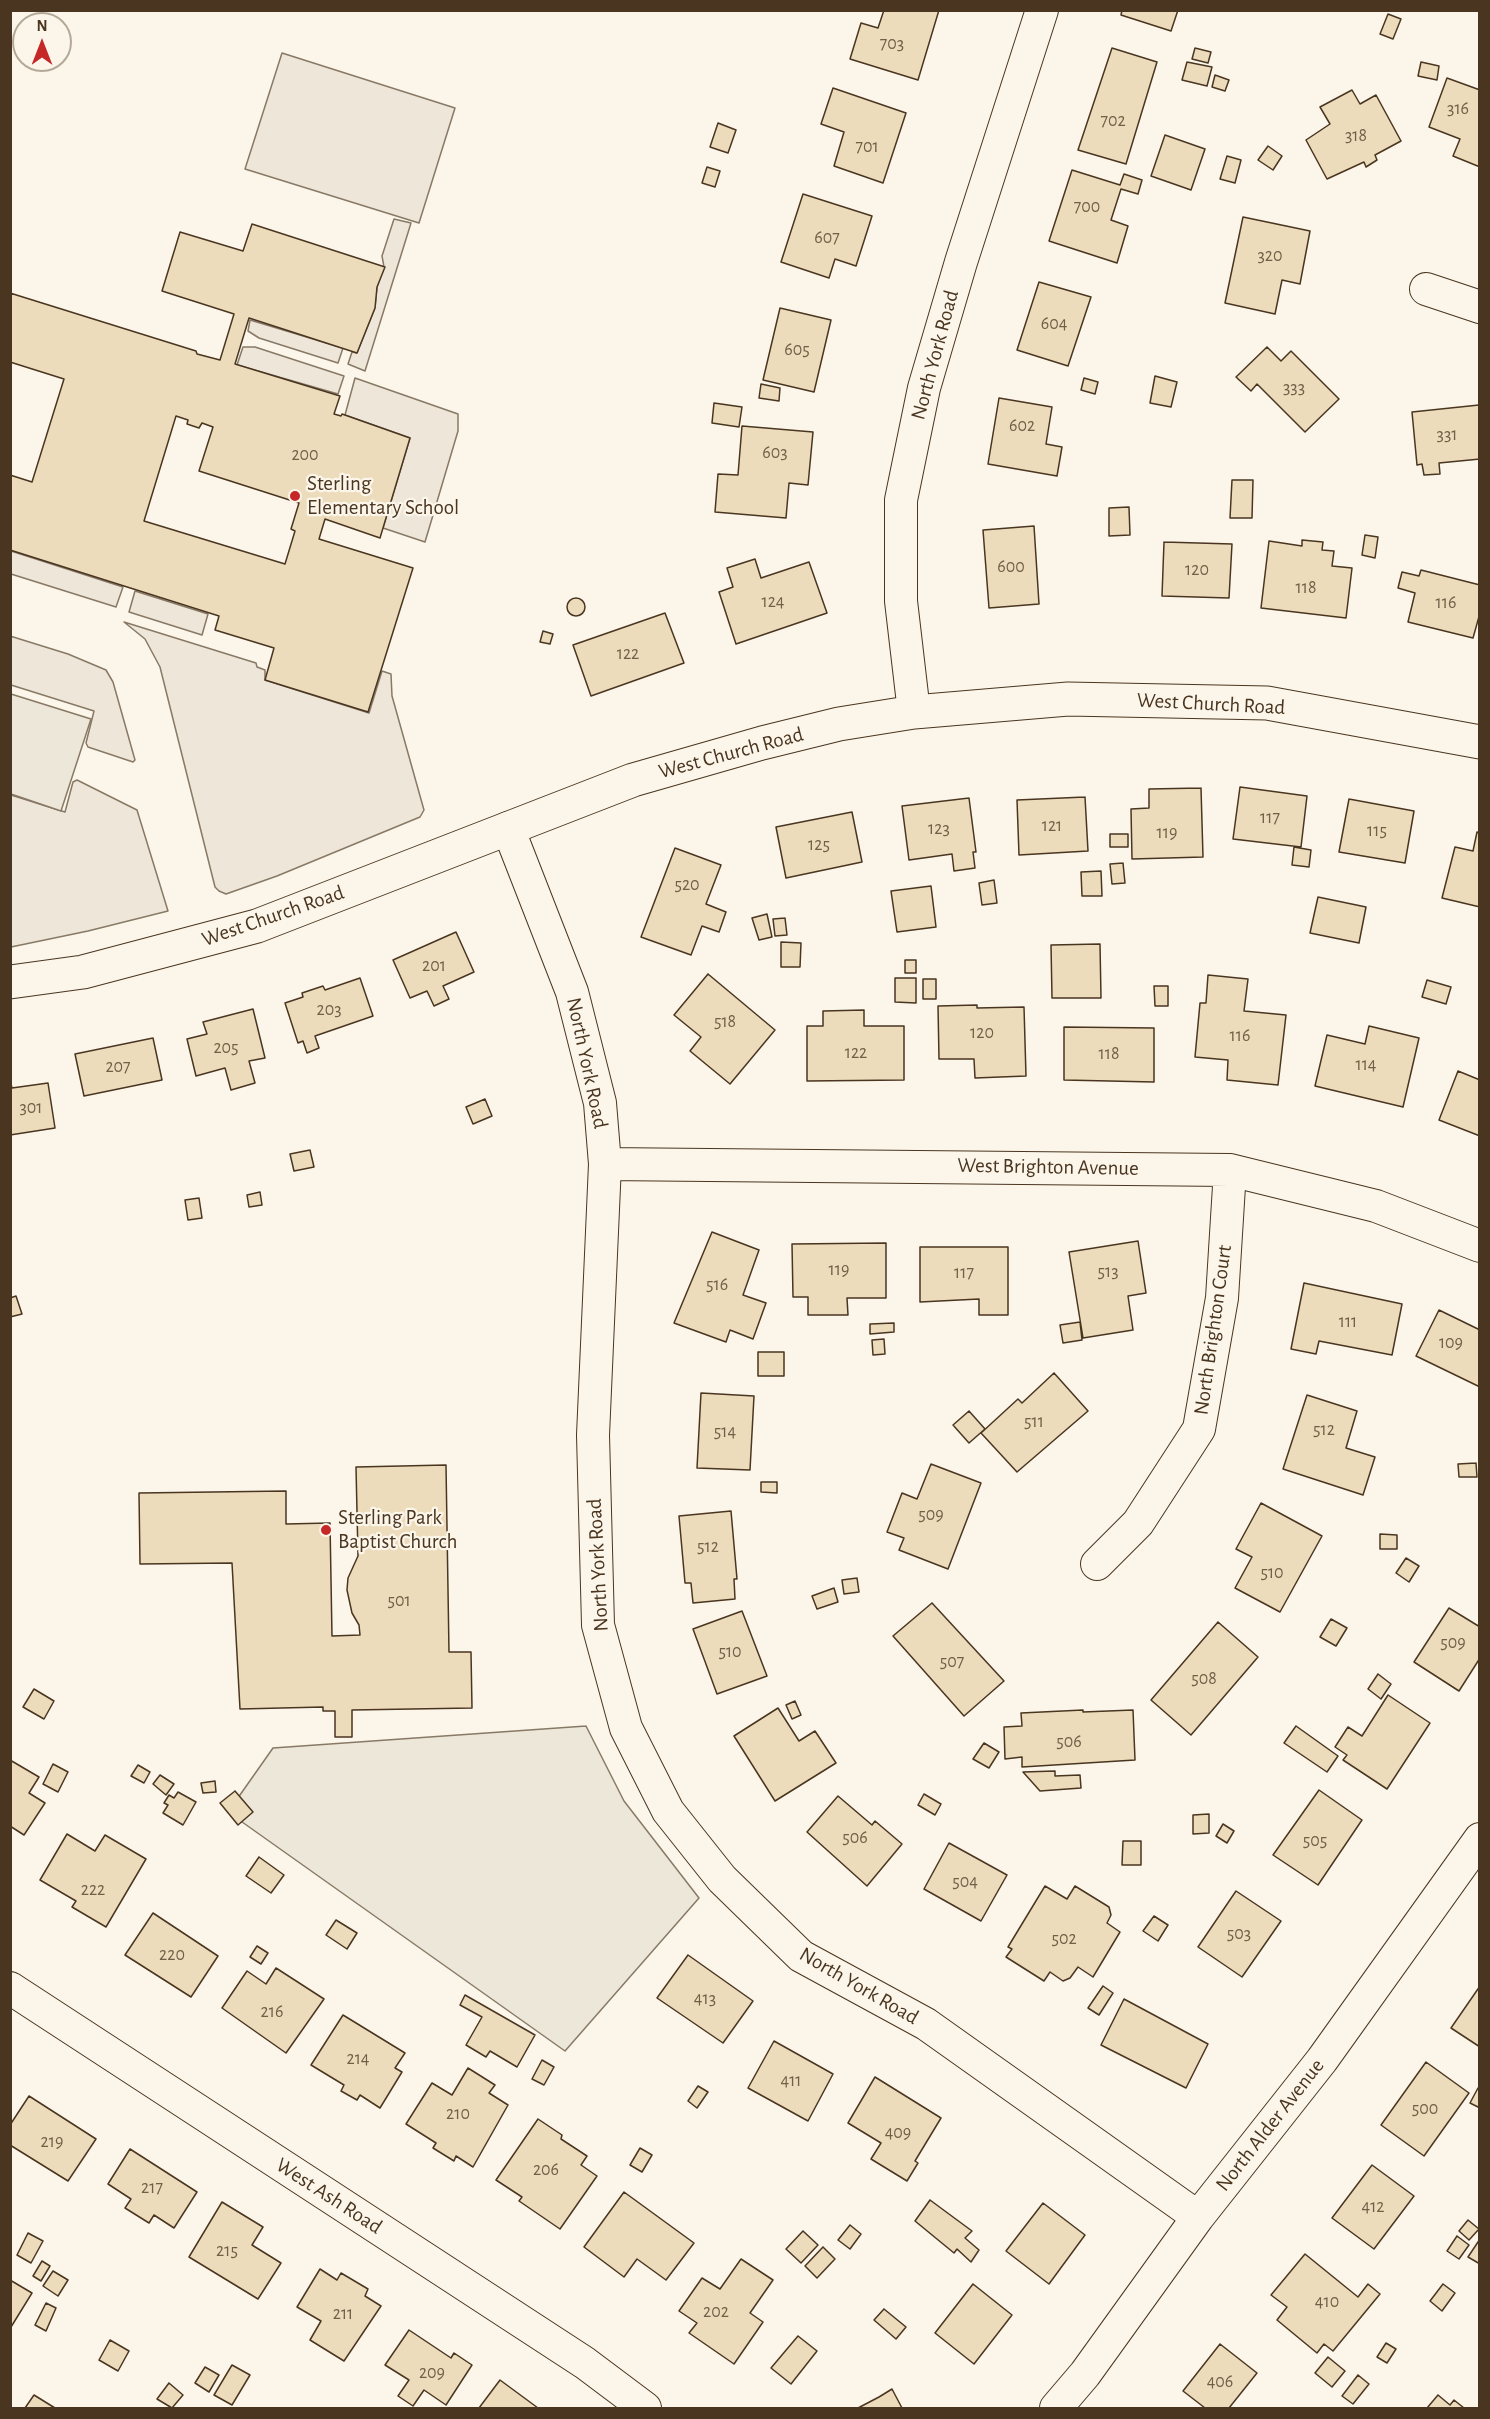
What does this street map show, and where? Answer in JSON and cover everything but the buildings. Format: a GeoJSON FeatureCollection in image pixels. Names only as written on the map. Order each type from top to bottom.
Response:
{"type":"FeatureCollection","features":[{"type":"Feature","properties":{"kind":"main road","name":"West Church Road"},"geometry":{"type":"LineString","coordinates":[[10,982],[83,972],[256,926],[633,780],[751,746],[839,724],[914,712],[1068,699],[1267,703],[1479,742]]}},
{"type":"Feature","properties":{"kind":"street","name":"North York Road"},"geometry":{"type":"LineString","coordinates":[[914,712],[901,601],[901,500],[924,388],[960,261],[1042,10]]}},
{"type":"Feature","properties":{"kind":"street"},"geometry":{"type":"LineString","coordinates":[[1426,289],[1479,307]]}},
{"type":"Feature","properties":{"kind":"street","name":"North York Road"},"geometry":{"type":"LineString","coordinates":[[508,828],[572,992],[600,1103],[605,1164],[593,1435],[598,1626],[626,1728],[668,1811],[722,1879],[801,1956],[926,2024],[1121,2165],[1198,2217]]}},
{"type":"Feature","properties":{"kind":"street","name":"West Brighton Avenue"},"geometry":{"type":"LineString","coordinates":[[605,1164],[1230,1170],[1377,1206],[1479,1246]]}},
{"type":"Feature","properties":{"kind":"street","name":"North Brighton Court"},"geometry":{"type":"LineString","coordinates":[[1097,1564],[1138,1523],[1199,1429],[1222,1298],[1230,1170]]}},
{"type":"Feature","properties":{"kind":"street","name":"North Alder Avenue"},"geometry":{"type":"LineString","coordinates":[[1056,2409],[1085,2374],[1198,2217],[1322,2060],[1479,1839]]}},
{"type":"Feature","properties":{"kind":"street","name":"West Ash Road"},"geometry":{"type":"LineString","coordinates":[[10,1988],[585,2363],[645,2409]]}},
{"type":"Feature","properties":{"kind":"shaded area"},"geometry":{"type":"Polygon","coordinates":[[[282,53],[455,108],[419,223],[245,169],[282,53]]]}},
{"type":"Feature","properties":{"kind":"shaded area"},"geometry":{"type":"Polygon","coordinates":[[[394,219],[411,223],[365,371],[348,364],[352,352],[357,353],[375,308],[377,287],[384,267],[382,256],[394,219]]]}},
{"type":"Feature","properties":{"kind":"shaded area"},"geometry":{"type":"Polygon","coordinates":[[[250,320],[343,348],[338,363],[259,338],[248,331],[250,320]]]}},
{"type":"Feature","properties":{"kind":"shaded area"},"geometry":{"type":"Polygon","coordinates":[[[243,347],[255,347],[344,376],[338,394],[237,365],[243,347]]]}},
{"type":"Feature","properties":{"kind":"shaded area"},"geometry":{"type":"Polygon","coordinates":[[[355,378],[458,414],[458,431],[425,542],[383,528],[410,438],[345,415],[355,378]]]}},
{"type":"Feature","properties":{"kind":"shaded area"},"geometry":{"type":"Polygon","coordinates":[[[11,551],[123,587],[116,607],[11,574],[11,551]]]}},
{"type":"Feature","properties":{"kind":"shaded area"},"geometry":{"type":"Polygon","coordinates":[[[135,591],[208,614],[202,635],[129,612],[135,591]]]}},
{"type":"Feature","properties":{"kind":"shaded area"},"geometry":{"type":"Polygon","coordinates":[[[124,622],[256,663],[257,667],[265,670],[265,680],[369,713],[382,671],[391,674],[392,696],[424,810],[420,817],[277,876],[226,894],[219,891],[215,887],[160,667],[145,639],[124,622]]]}},
{"type":"Feature","properties":{"kind":"shaded area"},"geometry":{"type":"Polygon","coordinates":[[[10,636],[68,654],[106,670],[113,682],[135,760],[133,762],[88,747],[86,743],[94,711],[11,685],[10,636]]]}},
{"type":"Feature","properties":{"kind":"shaded area"},"geometry":{"type":"Polygon","coordinates":[[[11,694],[91,719],[61,811],[11,794],[11,694]]]}},
{"type":"Feature","properties":{"kind":"shaded area"},"geometry":{"type":"Polygon","coordinates":[[[77,780],[137,810],[168,911],[11,947],[11,795],[65,812],[73,782],[77,780]]]}},
{"type":"Feature","properties":{"kind":"shaded area"},"geometry":{"type":"Polygon","coordinates":[[[586,1726],[624,1801],[699,1898],[565,2051],[228,1812],[273,1748],[586,1726]]]}},
{"type":"Feature","properties":{"kind":"place","name":"Sterling Elementary School"},"geometry":{"type":"Point","coordinates":[295,496]}},
{"type":"Feature","properties":{"kind":"place","name":"Sterling Park Baptist Church"},"geometry":{"type":"Point","coordinates":[326,1530]}}]}
